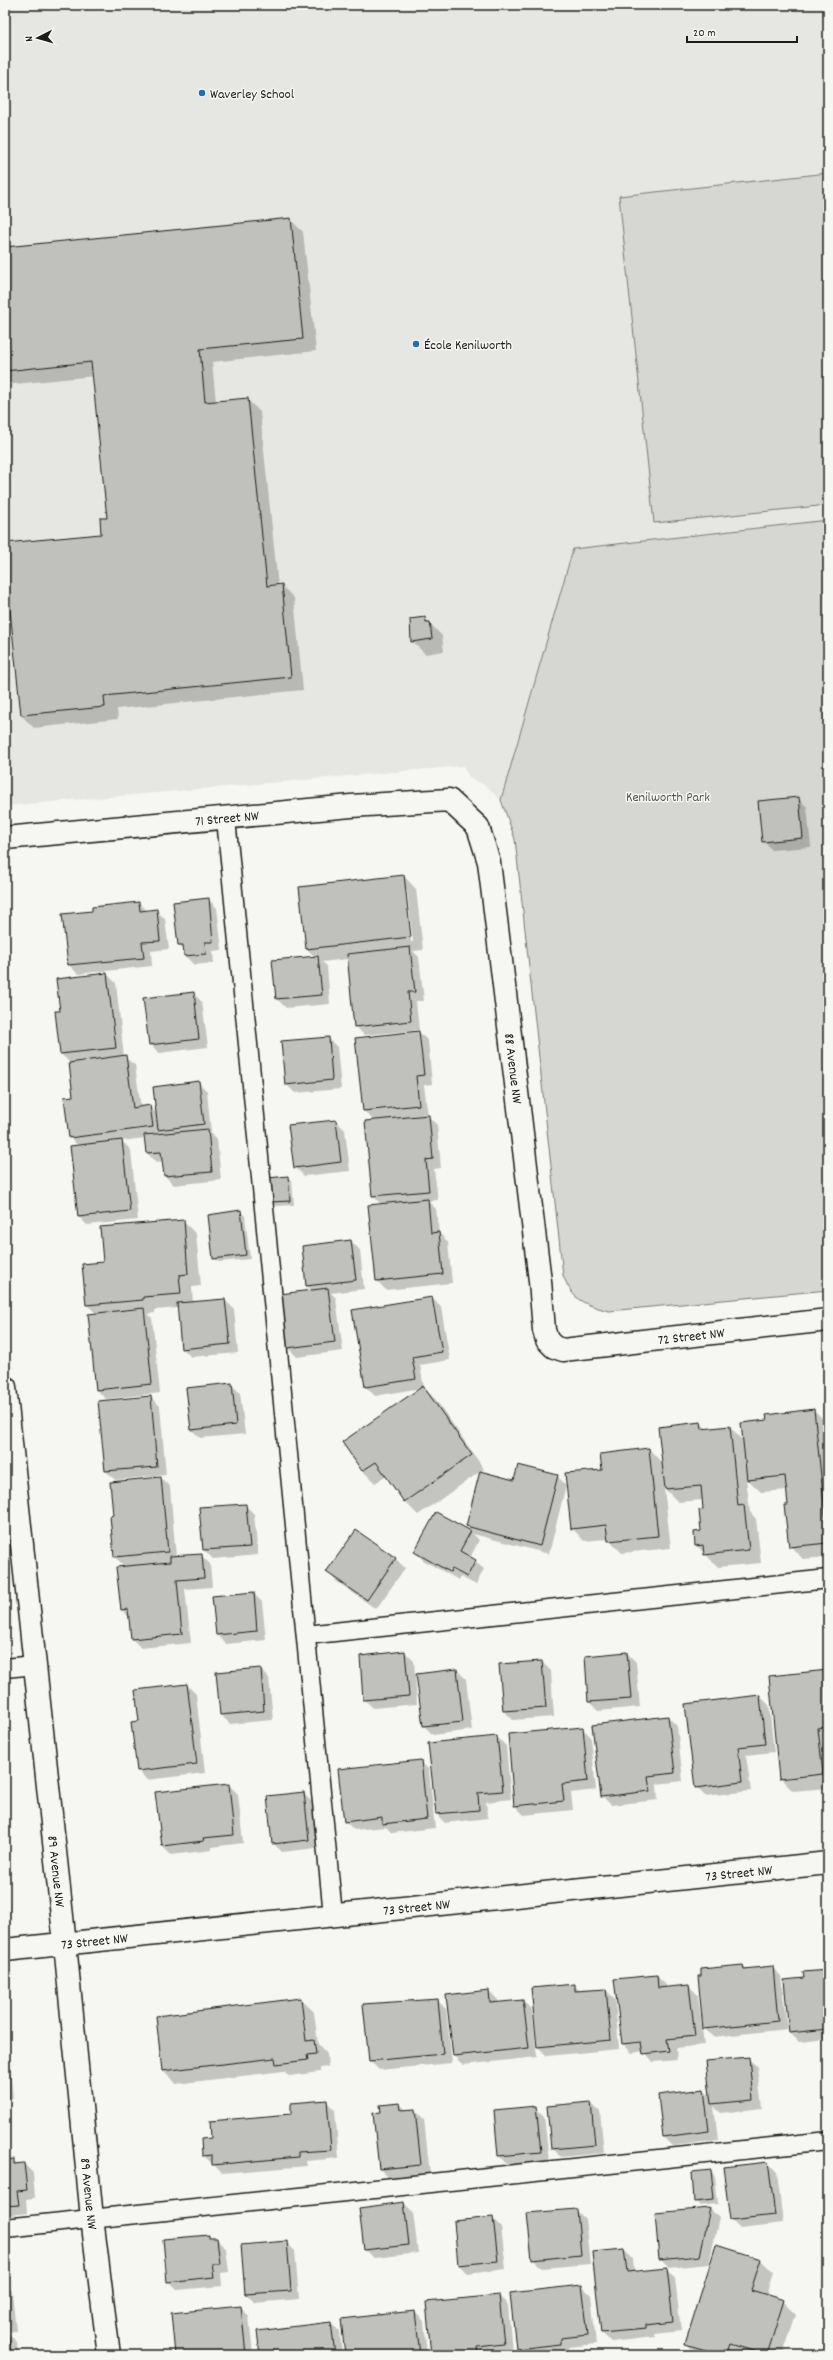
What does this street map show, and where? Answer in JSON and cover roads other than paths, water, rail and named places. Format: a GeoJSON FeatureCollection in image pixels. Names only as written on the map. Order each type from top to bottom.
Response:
{"type":"FeatureCollection","features":[{"type":"Feature","properties":{"kind":"street","name":"71 Street NW"},"geometry":{"type":"LineString","coordinates":[[5,838],[226,819],[396,802],[449,800]]}},
{"type":"Feature","properties":{"kind":"street","name":"88 Avenue NW"},"geometry":{"type":"LineString","coordinates":[[449,800],[478,827],[489,862],[540,1281],[544,1330],[547,1340],[554,1347]]}},
{"type":"Feature","properties":{"kind":"street","name":"72 Street NW"},"geometry":{"type":"LineString","coordinates":[[554,1347],[574,1351],[616,1342],[828,1320]]}},
{"type":"Feature","properties":{"kind":"street","name":"89 Avenue NW"},"geometry":{"type":"LineString","coordinates":[[5,1387],[65,1944],[92,2218],[109,2355]]}},
{"type":"Feature","properties":{"kind":"street","name":"73 Street NW"},"geometry":{"type":"LineString","coordinates":[[5,1950],[828,1863]]}},
{"type":"Feature","properties":{"kind":"lane"},"geometry":{"type":"LineString","coordinates":[[226,819],[333,1915]]}},
{"type":"Feature","properties":{"kind":"lane"},"geometry":{"type":"LineString","coordinates":[[306,1635],[828,1579]]}},
{"type":"Feature","properties":{"kind":"lane"},"geometry":{"type":"LineString","coordinates":[[5,1668],[35,1665]]}},
{"type":"Feature","properties":{"kind":"lane"},"geometry":{"type":"LineString","coordinates":[[5,2228],[828,2141]]}},
{"type":"Feature","properties":{"kind":"place","name":"Waverley School"},"geometry":{"type":"Point","coordinates":[202,93]}},
{"type":"Feature","properties":{"kind":"place","name":"École Kenilworth"},"geometry":{"type":"Point","coordinates":[416,344]}},
{"type":"Feature","properties":{"kind":"park label","name":"Kenilworth Park"},"geometry":{"type":"Point","coordinates":[668,796]}}]}
